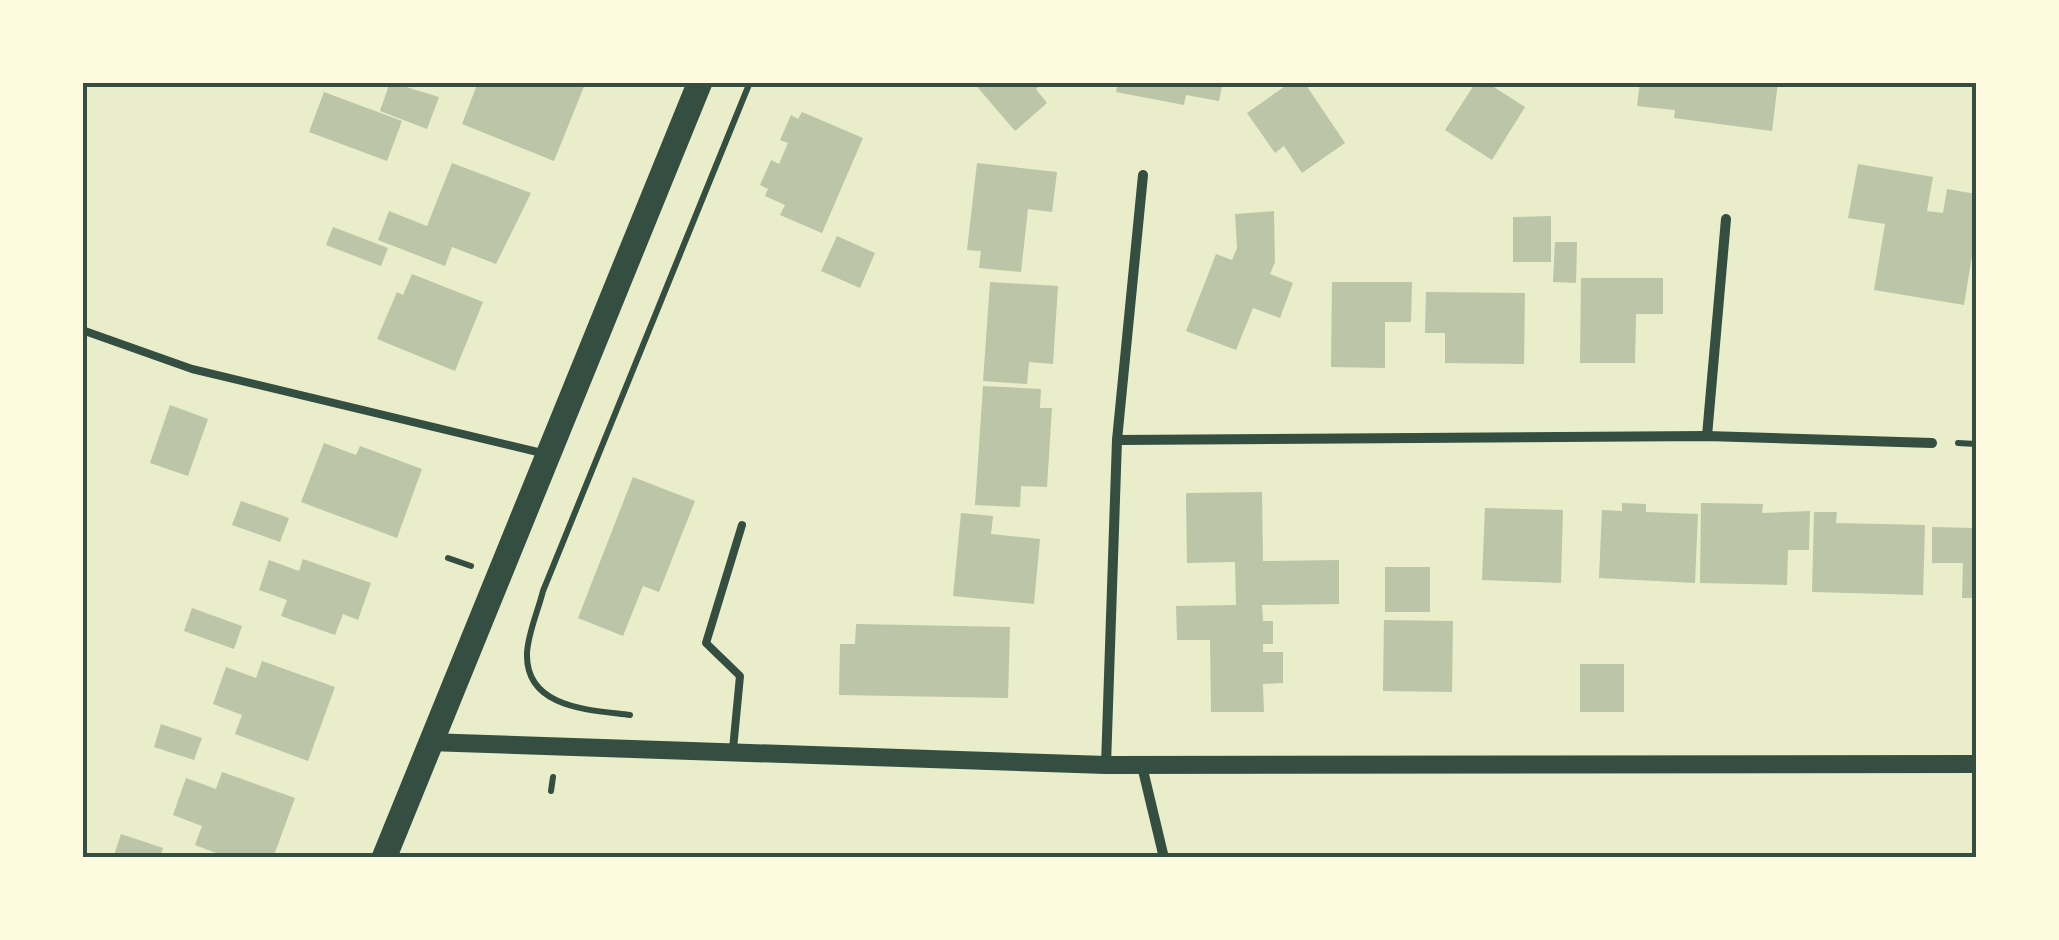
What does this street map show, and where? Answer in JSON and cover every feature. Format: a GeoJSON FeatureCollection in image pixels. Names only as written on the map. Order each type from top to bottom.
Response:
{"type":"FeatureCollection","features":[{"type":"Feature","properties":{"kind":"main road"},"geometry":{"type":"LineString","coordinates":[[384,858],[700,82]]}},
{"type":"Feature","properties":{"kind":"street"},"geometry":{"type":"LineString","coordinates":[[1106,765],[1117,440],[1143,175]]}},
{"type":"Feature","properties":{"kind":"street"},"geometry":{"type":"LineString","coordinates":[[1707,436],[1726,219]]}},
{"type":"Feature","properties":{"kind":"street"},"geometry":{"type":"LineString","coordinates":[[1117,440],[1707,436],[1932,443]]}},
{"type":"Feature","properties":{"kind":"street"},"geometry":{"type":"LineString","coordinates":[[428,742],[732,749],[1142,766],[1976,764]]}},
{"type":"Feature","properties":{"kind":"street"},"geometry":{"type":"LineString","coordinates":[[1142,766],[1164,858]]}},
{"type":"Feature","properties":{"kind":"lane"},"geometry":{"type":"LineString","coordinates":[[82,330],[192,369],[546,454]]}},
{"type":"Feature","properties":{"kind":"lane"},"geometry":{"type":"LineString","coordinates":[[732,749],[740,676],[706,643],[742,525]]}},
{"type":"Feature","properties":{"kind":"path"},"geometry":{"type":"LineString","coordinates":[[642,716],[564,706],[532,677],[527,654],[543,592],[750,82]]}},
{"type":"Feature","properties":{"kind":"path"},"geometry":{"type":"LineString","coordinates":[[561,716],[564,706]]}},
{"type":"Feature","properties":{"kind":"path"},"geometry":{"type":"LineString","coordinates":[[551,790],[553,776]]}},
{"type":"Feature","properties":{"kind":"building"},"geometry":{"type":"Polygon","coordinates":[[[390,82],[439,97],[427,129],[380,111],[390,82]]]}},
{"type":"Feature","properties":{"kind":"building"},"geometry":{"type":"Polygon","coordinates":[[[478,82],[585,84],[554,161],[462,124],[478,82]]]}},
{"type":"Feature","properties":{"kind":"building"},"geometry":{"type":"Polygon","coordinates":[[[973,82],[1043,82],[1036,89],[1047,103],[1015,131],[973,82]]]}},
{"type":"Feature","properties":{"kind":"building"},"geometry":{"type":"Polygon","coordinates":[[[1118,82],[1223,82],[1219,101],[1186,95],[1184,105],[1116,92],[1118,82]]]}},
{"type":"Feature","properties":{"kind":"building"},"geometry":{"type":"Polygon","coordinates":[[[1291,82],[1304,82],[1345,143],[1302,173],[1284,146],[1275,153],[1247,113],[1291,82]]]}},
{"type":"Feature","properties":{"kind":"building"},"geometry":{"type":"Polygon","coordinates":[[[1476,82],[1486,82],[1525,107],[1492,160],[1445,130],[1476,82]]]}},
{"type":"Feature","properties":{"kind":"building"},"geometry":{"type":"Polygon","coordinates":[[[1640,82],[1778,82],[1772,131],[1674,118],[1675,110],[1637,106],[1640,82]]]}},
{"type":"Feature","properties":{"kind":"building"},"geometry":{"type":"Polygon","coordinates":[[[324,92],[402,121],[387,161],[309,132],[324,92]]]}},
{"type":"Feature","properties":{"kind":"building"},"geometry":{"type":"Polygon","coordinates":[[[802,112],[863,138],[822,233],[780,215],[785,205],[765,196],[768,189],[760,185],[771,160],[779,164],[788,143],[780,140],[791,115],[798,119],[802,112]]]}},
{"type":"Feature","properties":{"kind":"building"},"geometry":{"type":"Polygon","coordinates":[[[452,163],[531,193],[496,264],[452,247],[445,266],[378,240],[389,211],[427,226],[452,163]]]}},
{"type":"Feature","properties":{"kind":"building"},"geometry":{"type":"Polygon","coordinates":[[[977,163],[1057,172],[1052,212],[1028,209],[1021,272],[979,268],[981,251],[967,250],[977,163]]]}},
{"type":"Feature","properties":{"kind":"building"},"geometry":{"type":"Polygon","coordinates":[[[1858,164],[1933,177],[1927,211],[1943,213],[1947,189],[1976,194],[1976,231],[1964,305],[1874,290],[1885,224],[1848,218],[1858,164]]]}},
{"type":"Feature","properties":{"kind":"building"},"geometry":{"type":"Polygon","coordinates":[[[1274,211],[1275,262],[1270,274],[1293,283],[1280,318],[1253,308],[1236,350],[1186,331],[1216,254],[1232,260],[1237,248],[1235,214],[1274,211]]]}},
{"type":"Feature","properties":{"kind":"building"},"geometry":{"type":"Polygon","coordinates":[[[1551,216],[1551,262],[1513,262],[1513,217],[1551,216]]]}},
{"type":"Feature","properties":{"kind":"building"},"geometry":{"type":"Polygon","coordinates":[[[333,227],[388,248],[381,266],[326,245],[333,227]]]}},
{"type":"Feature","properties":{"kind":"building"},"geometry":{"type":"Polygon","coordinates":[[[837,236],[875,253],[860,288],[821,271],[837,236]]]}},
{"type":"Feature","properties":{"kind":"building"},"geometry":{"type":"Polygon","coordinates":[[[1555,242],[1577,242],[1576,283],[1553,282],[1555,242]]]}},
{"type":"Feature","properties":{"kind":"building"},"geometry":{"type":"Polygon","coordinates":[[[412,274],[483,302],[455,371],[377,339],[397,292],[403,295],[412,274]]]}},
{"type":"Feature","properties":{"kind":"building"},"geometry":{"type":"Polygon","coordinates":[[[1581,278],[1663,278],[1663,314],[1636,314],[1635,363],[1580,363],[1581,278]]]}},
{"type":"Feature","properties":{"kind":"building"},"geometry":{"type":"Polygon","coordinates":[[[990,282],[1058,286],[1053,364],[1029,362],[1027,384],[983,381],[990,282]]]}},
{"type":"Feature","properties":{"kind":"building"},"geometry":{"type":"Polygon","coordinates":[[[1332,282],[1412,282],[1411,322],[1385,322],[1385,368],[1331,367],[1332,282]]]}},
{"type":"Feature","properties":{"kind":"building"},"geometry":{"type":"Polygon","coordinates":[[[1426,292],[1525,293],[1524,364],[1445,363],[1445,333],[1425,333],[1426,292]]]}},
{"type":"Feature","properties":{"kind":"building"},"geometry":{"type":"Polygon","coordinates":[[[983,386],[1041,389],[1040,408],[1052,408],[1047,487],[1021,486],[1020,507],[975,505],[983,386]]]}},
{"type":"Feature","properties":{"kind":"building"},"geometry":{"type":"Polygon","coordinates":[[[170,405],[208,419],[188,476],[150,463],[170,405]]]}},
{"type":"Feature","properties":{"kind":"building"},"geometry":{"type":"Polygon","coordinates":[[[324,443],[356,455],[360,446],[422,469],[397,538],[301,502],[324,443]]]}},
{"type":"Feature","properties":{"kind":"building"},"geometry":{"type":"Polygon","coordinates":[[[633,477],[695,501],[659,592],[643,586],[623,636],[578,618],[633,477]]]}},
{"type":"Feature","properties":{"kind":"building"},"geometry":{"type":"Polygon","coordinates":[[[1262,492],[1263,561],[1339,560],[1339,604],[1262,605],[1263,621],[1273,621],[1273,644],[1263,644],[1263,652],[1283,652],[1283,683],[1263,684],[1264,712],[1211,712],[1210,640],[1177,640],[1176,606],[1236,605],[1235,562],[1187,563],[1186,493],[1262,492]]]}},
{"type":"Feature","properties":{"kind":"building"},"geometry":{"type":"Polygon","coordinates":[[[241,501],[289,518],[280,542],[232,525],[241,501]]]}},
{"type":"Feature","properties":{"kind":"building"},"geometry":{"type":"Polygon","coordinates":[[[1622,503],[1646,504],[1646,512],[1698,514],[1695,583],[1599,578],[1602,510],[1622,511],[1622,503]]]}},
{"type":"Feature","properties":{"kind":"building"},"geometry":{"type":"Polygon","coordinates":[[[1701,503],[1763,504],[1762,513],[1810,511],[1809,550],[1788,550],[1787,585],[1700,583],[1701,503]]]}},
{"type":"Feature","properties":{"kind":"building"},"geometry":{"type":"Polygon","coordinates":[[[1485,508],[1563,510],[1561,583],[1482,580],[1485,508]]]}},
{"type":"Feature","properties":{"kind":"building"},"geometry":{"type":"Polygon","coordinates":[[[1814,512],[1837,512],[1836,523],[1925,525],[1923,595],[1812,592],[1814,512]]]}},
{"type":"Feature","properties":{"kind":"building"},"geometry":{"type":"Polygon","coordinates":[[[961,513],[993,516],[991,534],[1040,539],[1034,604],[953,596],[961,513]]]}},
{"type":"Feature","properties":{"kind":"building"},"geometry":{"type":"Polygon","coordinates":[[[1932,527],[1976,528],[1976,598],[1962,598],[1963,563],[1932,563],[1932,527]]]}},
{"type":"Feature","properties":{"kind":"building"},"geometry":{"type":"Polygon","coordinates":[[[303,559],[371,583],[358,620],[343,614],[335,635],[281,616],[287,600],[259,590],[269,560],[299,571],[303,559]]]}},
{"type":"Feature","properties":{"kind":"building"},"geometry":{"type":"Polygon","coordinates":[[[1385,567],[1430,567],[1430,612],[1385,612],[1385,567]]]}},
{"type":"Feature","properties":{"kind":"building"},"geometry":{"type":"Polygon","coordinates":[[[192,608],[242,626],[234,649],[184,631],[192,608]]]}},
{"type":"Feature","properties":{"kind":"building"},"geometry":{"type":"Polygon","coordinates":[[[1384,620],[1453,621],[1452,692],[1383,691],[1384,620]]]}},
{"type":"Feature","properties":{"kind":"building"},"geometry":{"type":"Polygon","coordinates":[[[856,624],[1010,627],[1008,698],[839,695],[840,644],[855,644],[856,624]]]}},
{"type":"Feature","properties":{"kind":"building"},"geometry":{"type":"Polygon","coordinates":[[[262,661],[335,687],[308,761],[235,734],[242,715],[213,704],[226,667],[256,678],[262,661]]]}},
{"type":"Feature","properties":{"kind":"building"},"geometry":{"type":"Polygon","coordinates":[[[1580,664],[1624,664],[1624,712],[1580,712],[1580,664]]]}},
{"type":"Feature","properties":{"kind":"building"},"geometry":{"type":"Polygon","coordinates":[[[161,724],[202,738],[194,760],[154,747],[161,724]]]}},
{"type":"Feature","properties":{"kind":"building"},"geometry":{"type":"Polygon","coordinates":[[[222,772],[295,798],[273,858],[229,858],[195,845],[202,826],[173,815],[186,778],[216,789],[222,772]]]}},
{"type":"Feature","properties":{"kind":"building"},"geometry":{"type":"Polygon","coordinates":[[[121,834],[163,848],[160,858],[113,858],[121,834]]]}}]}
